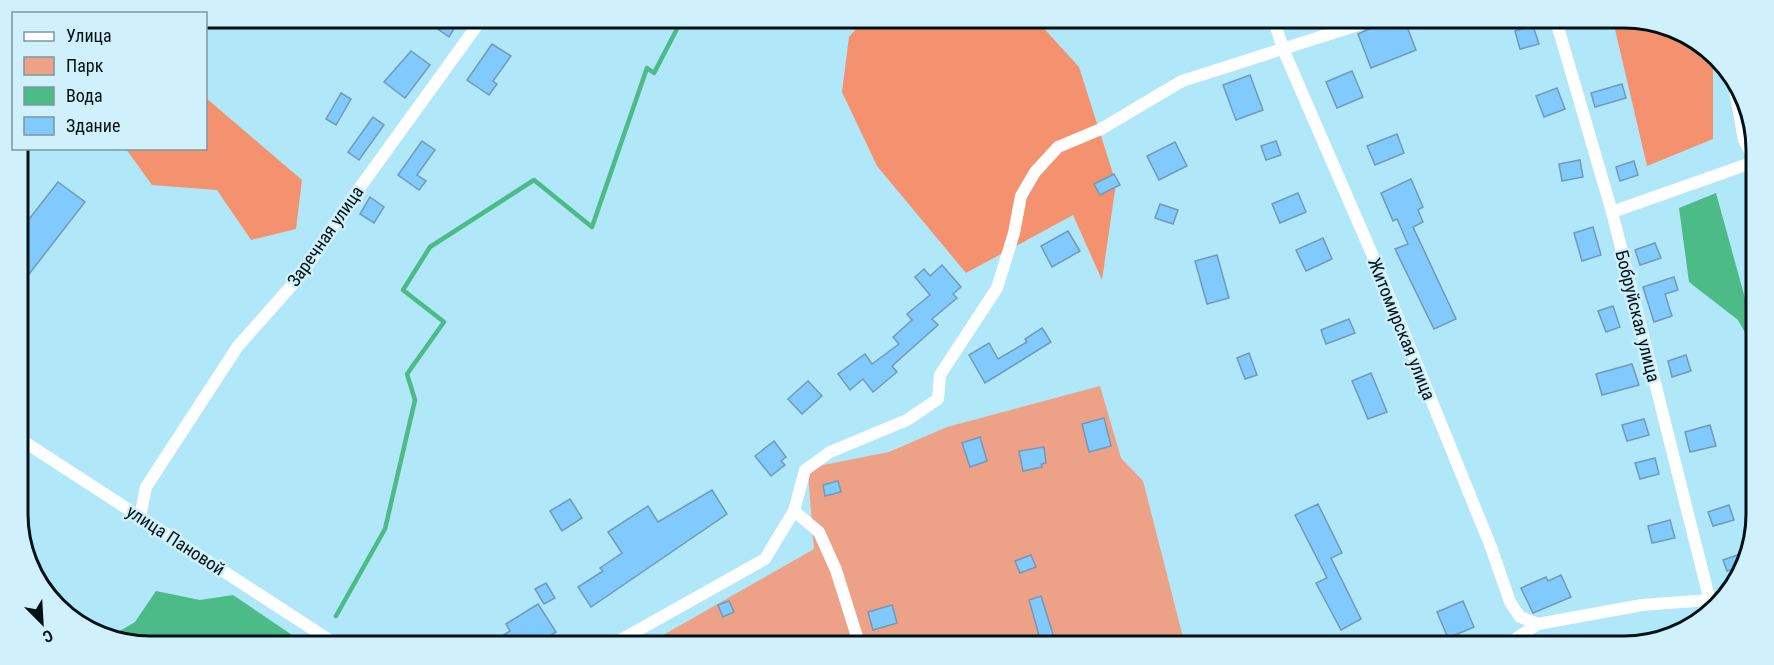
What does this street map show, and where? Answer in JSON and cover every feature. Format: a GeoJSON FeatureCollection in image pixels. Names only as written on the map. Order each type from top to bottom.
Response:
{"type":"FeatureCollection","features":[{"type":"Feature","properties":{"kind":"street","name":"Заречная улица"},"geometry":{"type":"LineString","coordinates":[[140,517],[146,487],[238,346],[302,274],[345,208],[475,28]]}},
{"type":"Feature","properties":{"kind":"street","name":"Житомирская улица"},"geometry":{"type":"LineString","coordinates":[[1277,28],[1283,49],[1372,254],[1491,547],[1510,602],[1520,617],[1538,624]]}},
{"type":"Feature","properties":{"kind":"street"},"geometry":{"type":"LineString","coordinates":[[628,636],[765,559],[794,511],[804,470],[830,452],[907,420],[938,399],[940,375],[997,288],[1014,233],[1020,196],[1035,172],[1058,147],[1101,129],[1182,81],[1349,28]]}},
{"type":"Feature","properties":{"kind":"street","name":"Бобруйская улица"},"geometry":{"type":"LineString","coordinates":[[1558,28],[1612,212],[1710,601]]}},
{"type":"Feature","properties":{"kind":"street"},"geometry":{"type":"LineString","coordinates":[[1739,114],[1745,142]]}},
{"type":"Feature","properties":{"kind":"street"},"geometry":{"type":"LineString","coordinates":[[1612,212],[1746,164]]}},
{"type":"Feature","properties":{"kind":"street","name":"улица Пановой"},"geometry":{"type":"LineString","coordinates":[[28,443],[323,636]]}},
{"type":"Feature","properties":{"kind":"street"},"geometry":{"type":"LineString","coordinates":[[794,511],[819,532],[836,570],[857,636]]}},
{"type":"Feature","properties":{"kind":"street"},"geometry":{"type":"LineString","coordinates":[[1520,636],[1538,624],[1642,605],[1706,604]]}},
{"type":"Feature","properties":{"kind":"green space"},"geometry":{"type":"Polygon","coordinates":[[[1100,386],[1121,458],[1143,481],[1183,636],[662,636],[814,549],[808,473],[823,465],[889,452],[947,427],[1100,386]]]}},
{"type":"Feature","properties":{"kind":"shaded area"},"geometry":{"type":"Polygon","coordinates":[[[857,28],[1043,28],[1079,67],[1116,183],[1102,280],[1073,215],[966,273],[877,166],[842,92],[849,37],[857,28]]]}},
{"type":"Feature","properties":{"kind":"shaded area"},"geometry":{"type":"Polygon","coordinates":[[[1615,28],[1648,31],[1678,41],[1713,68],[1713,139],[1647,166],[1615,28]]]}},
{"type":"Feature","properties":{"kind":"shaded area"},"geometry":{"type":"Polygon","coordinates":[[[207,99],[302,180],[296,229],[251,240],[217,190],[152,185],[127,150],[207,150],[207,99]]]}},
{"type":"Feature","properties":{"kind":"water"},"geometry":{"type":"Polygon","coordinates":[[[1716,193],[1746,302],[1746,334],[1738,320],[1689,282],[1679,208],[1716,193]]]}},
{"type":"Feature","properties":{"kind":"water"},"geometry":{"type":"Polygon","coordinates":[[[156,591],[200,600],[233,595],[294,636],[150,636],[118,632],[135,622],[156,591]]]}},
{"type":"Feature","properties":{"kind":"building"},"geometry":{"type":"Polygon","coordinates":[[[436,28],[454,28],[449,37],[436,28]]]}},
{"type":"Feature","properties":{"kind":"building"},"geometry":{"type":"Polygon","coordinates":[[[1371,28],[1408,28],[1416,50],[1371,68],[1358,34],[1371,28]]]}},
{"type":"Feature","properties":{"kind":"building"},"geometry":{"type":"Polygon","coordinates":[[[1534,28],[1539,44],[1520,49],[1515,31],[1534,28]]]}},
{"type":"Feature","properties":{"kind":"building"},"geometry":{"type":"Polygon","coordinates":[[[492,44],[511,56],[493,81],[497,84],[489,95],[467,80],[492,44]]]}},
{"type":"Feature","properties":{"kind":"building"},"geometry":{"type":"Polygon","coordinates":[[[411,51],[430,65],[405,98],[384,82],[411,51]]]}},
{"type":"Feature","properties":{"kind":"building"},"geometry":{"type":"Polygon","coordinates":[[[1352,71],[1363,97],[1337,108],[1326,82],[1352,71]]]}},
{"type":"Feature","properties":{"kind":"building"},"geometry":{"type":"Polygon","coordinates":[[[1250,75],[1263,110],[1236,120],[1223,85],[1250,75]]]}},
{"type":"Feature","properties":{"kind":"building"},"geometry":{"type":"Polygon","coordinates":[[[1622,84],[1626,98],[1595,107],[1591,93],[1622,84]]]}},
{"type":"Feature","properties":{"kind":"building"},"geometry":{"type":"Polygon","coordinates":[[[1557,88],[1565,109],[1544,117],[1536,96],[1557,88]]]}},
{"type":"Feature","properties":{"kind":"building"},"geometry":{"type":"Polygon","coordinates":[[[341,93],[351,99],[336,125],[326,119],[341,93]]]}},
{"type":"Feature","properties":{"kind":"building"},"geometry":{"type":"Polygon","coordinates":[[[373,117],[384,125],[359,160],[348,152],[373,117]]]}},
{"type":"Feature","properties":{"kind":"building"},"geometry":{"type":"Polygon","coordinates":[[[1397,134],[1404,153],[1375,165],[1367,146],[1397,134]]]}},
{"type":"Feature","properties":{"kind":"building"},"geometry":{"type":"Polygon","coordinates":[[[422,141],[435,150],[417,175],[426,181],[419,190],[398,175],[422,141]]]}},
{"type":"Feature","properties":{"kind":"building"},"geometry":{"type":"Polygon","coordinates":[[[1276,141],[1281,155],[1266,160],[1261,146],[1276,141]]]}},
{"type":"Feature","properties":{"kind":"building"},"geometry":{"type":"Polygon","coordinates":[[[1175,142],[1187,166],[1159,180],[1147,156],[1175,142]]]}},
{"type":"Feature","properties":{"kind":"building"},"geometry":{"type":"Polygon","coordinates":[[[1580,160],[1583,177],[1562,181],[1559,164],[1580,160]]]}},
{"type":"Feature","properties":{"kind":"building"},"geometry":{"type":"Polygon","coordinates":[[[1634,161],[1638,175],[1620,181],[1616,167],[1634,161]]]}},
{"type":"Feature","properties":{"kind":"building"},"geometry":{"type":"Polygon","coordinates":[[[1114,174],[1120,185],[1100,195],[1094,184],[1114,174]]]}},
{"type":"Feature","properties":{"kind":"building"},"geometry":{"type":"Polygon","coordinates":[[[1411,179],[1423,207],[1418,210],[1423,222],[1413,227],[1456,319],[1434,329],[1395,249],[1408,244],[1397,219],[1393,221],[1381,193],[1411,179]]]}},
{"type":"Feature","properties":{"kind":"building"},"geometry":{"type":"Polygon","coordinates":[[[58,182],[85,202],[29,275],[29,219],[58,182]]]}},
{"type":"Feature","properties":{"kind":"building"},"geometry":{"type":"Polygon","coordinates":[[[1298,193],[1306,212],[1280,223],[1272,204],[1298,193]]]}},
{"type":"Feature","properties":{"kind":"building"},"geometry":{"type":"Polygon","coordinates":[[[370,197],[384,207],[374,223],[360,214],[370,197]]]}},
{"type":"Feature","properties":{"kind":"building"},"geometry":{"type":"Polygon","coordinates":[[[1160,204],[1178,210],[1173,224],[1155,218],[1160,204]]]}},
{"type":"Feature","properties":{"kind":"building"},"geometry":{"type":"Polygon","coordinates":[[[1593,227],[1601,255],[1582,261],[1574,233],[1593,227]]]}},
{"type":"Feature","properties":{"kind":"building"},"geometry":{"type":"Polygon","coordinates":[[[1068,231],[1080,251],[1052,267],[1041,246],[1068,231]]]}},
{"type":"Feature","properties":{"kind":"building"},"geometry":{"type":"Polygon","coordinates":[[[1323,238],[1332,259],[1306,271],[1296,250],[1323,238]]]}},
{"type":"Feature","properties":{"kind":"building"},"geometry":{"type":"Polygon","coordinates":[[[1655,243],[1661,258],[1640,265],[1635,250],[1655,243]]]}},
{"type":"Feature","properties":{"kind":"building"},"geometry":{"type":"Polygon","coordinates":[[[1217,255],[1229,298],[1207,304],[1195,261],[1217,255]]]}},
{"type":"Feature","properties":{"kind":"building"},"geometry":{"type":"Polygon","coordinates":[[[942,265],[961,287],[953,294],[957,298],[932,319],[938,325],[892,366],[897,372],[873,392],[863,379],[850,390],[838,374],[865,354],[872,364],[899,344],[893,337],[912,320],[907,314],[930,295],[915,277],[924,269],[930,276],[942,265]]]}},
{"type":"Feature","properties":{"kind":"building"},"geometry":{"type":"Polygon","coordinates":[[[1674,277],[1678,290],[1665,294],[1672,316],[1654,322],[1643,287],[1674,277]]]}},
{"type":"Feature","properties":{"kind":"building"},"geometry":{"type":"Polygon","coordinates":[[[1613,306],[1620,327],[1606,332],[1598,311],[1613,306]]]}},
{"type":"Feature","properties":{"kind":"building"},"geometry":{"type":"Polygon","coordinates":[[[1349,319],[1355,333],[1326,344],[1321,330],[1349,319]]]}},
{"type":"Feature","properties":{"kind":"building"},"geometry":{"type":"Polygon","coordinates":[[[1042,328],[1051,342],[985,383],[969,355],[989,343],[998,359],[1027,342],[1025,339],[1042,328]]]}},
{"type":"Feature","properties":{"kind":"building"},"geometry":{"type":"Polygon","coordinates":[[[1249,353],[1257,375],[1245,379],[1237,358],[1249,353]]]}},
{"type":"Feature","properties":{"kind":"building"},"geometry":{"type":"Polygon","coordinates":[[[1686,355],[1691,371],[1672,377],[1668,361],[1686,355]]]}},
{"type":"Feature","properties":{"kind":"building"},"geometry":{"type":"Polygon","coordinates":[[[1632,364],[1639,385],[1602,395],[1596,374],[1632,364]]]}},
{"type":"Feature","properties":{"kind":"building"},"geometry":{"type":"Polygon","coordinates":[[[1371,373],[1387,412],[1368,419],[1352,381],[1371,373]]]}},
{"type":"Feature","properties":{"kind":"building"},"geometry":{"type":"Polygon","coordinates":[[[808,381],[822,396],[802,414],[788,399],[808,381]]]}},
{"type":"Feature","properties":{"kind":"building"},"geometry":{"type":"Polygon","coordinates":[[[1104,418],[1111,446],[1089,452],[1082,424],[1104,418]]]}},
{"type":"Feature","properties":{"kind":"building"},"geometry":{"type":"Polygon","coordinates":[[[1644,419],[1649,435],[1627,441],[1622,425],[1644,419]]]}},
{"type":"Feature","properties":{"kind":"building"},"geometry":{"type":"Polygon","coordinates":[[[1710,425],[1716,446],[1690,452],[1685,432],[1710,425]]]}},
{"type":"Feature","properties":{"kind":"building"},"geometry":{"type":"Polygon","coordinates":[[[980,437],[987,461],[970,467],[962,443],[980,437]]]}},
{"type":"Feature","properties":{"kind":"building"},"geometry":{"type":"Polygon","coordinates":[[[774,441],[786,457],[781,461],[785,465],[771,476],[755,456],[774,441]]]}},
{"type":"Feature","properties":{"kind":"building"},"geometry":{"type":"Polygon","coordinates":[[[1044,447],[1046,463],[1041,464],[1042,467],[1023,471],[1019,451],[1044,447]]]}},
{"type":"Feature","properties":{"kind":"building"},"geometry":{"type":"Polygon","coordinates":[[[1655,458],[1659,474],[1640,479],[1635,463],[1655,458]]]}},
{"type":"Feature","properties":{"kind":"building"},"geometry":{"type":"Polygon","coordinates":[[[838,481],[841,492],[825,496],[823,485],[838,481]]]}},
{"type":"Feature","properties":{"kind":"building"},"geometry":{"type":"Polygon","coordinates":[[[712,490],[727,514],[591,607],[578,587],[603,571],[600,568],[622,553],[608,532],[648,506],[658,522],[712,490]]]}},
{"type":"Feature","properties":{"kind":"building"},"geometry":{"type":"Polygon","coordinates":[[[570,499],[582,518],[562,531],[550,511],[570,499]]]}},
{"type":"Feature","properties":{"kind":"building"},"geometry":{"type":"Polygon","coordinates":[[[1318,504],[1342,553],[1331,558],[1361,619],[1341,630],[1316,583],[1327,578],[1295,515],[1318,504]]]}},
{"type":"Feature","properties":{"kind":"building"},"geometry":{"type":"Polygon","coordinates":[[[1729,505],[1734,520],[1713,526],[1708,512],[1729,505]]]}},
{"type":"Feature","properties":{"kind":"building"},"geometry":{"type":"Polygon","coordinates":[[[1670,520],[1675,538],[1652,543],[1648,526],[1670,520]]]}},
{"type":"Feature","properties":{"kind":"building"},"geometry":{"type":"Polygon","coordinates":[[[1031,555],[1036,567],[1020,573],[1015,561],[1031,555]]]}},
{"type":"Feature","properties":{"kind":"building"},"geometry":{"type":"Polygon","coordinates":[[[1739,555],[1733,569],[1727,571],[1723,560],[1739,555]]]}},
{"type":"Feature","properties":{"kind":"building"},"geometry":{"type":"Polygon","coordinates":[[[1561,575],[1571,597],[1533,613],[1521,588],[1546,577],[1548,581],[1561,575]]]}},
{"type":"Feature","properties":{"kind":"building"},"geometry":{"type":"Polygon","coordinates":[[[546,583],[555,598],[544,604],[535,589],[546,583]]]}},
{"type":"Feature","properties":{"kind":"building"},"geometry":{"type":"Polygon","coordinates":[[[1041,596],[1054,636],[1035,636],[1039,635],[1029,600],[1041,596]]]}},
{"type":"Feature","properties":{"kind":"building"},"geometry":{"type":"Polygon","coordinates":[[[729,601],[734,612],[723,617],[718,605],[729,601]]]}},
{"type":"Feature","properties":{"kind":"building"},"geometry":{"type":"Polygon","coordinates":[[[1463,601],[1474,627],[1447,636],[1437,612],[1463,601]]]}},
{"type":"Feature","properties":{"kind":"building"},"geometry":{"type":"Polygon","coordinates":[[[538,604],[556,632],[550,636],[502,636],[510,631],[506,624],[538,604]]]}},
{"type":"Feature","properties":{"kind":"building"},"geometry":{"type":"Polygon","coordinates":[[[892,605],[897,623],[873,630],[868,612],[892,605]]]}},
{"type":"Feature","properties":{"kind":"waterway"},"geometry":{"type":"LineString","coordinates":[[336,616],[385,529],[415,400],[407,374],[444,322],[403,290],[430,247],[534,180],[592,227],[647,68],[654,73],[677,28]]}}]}
